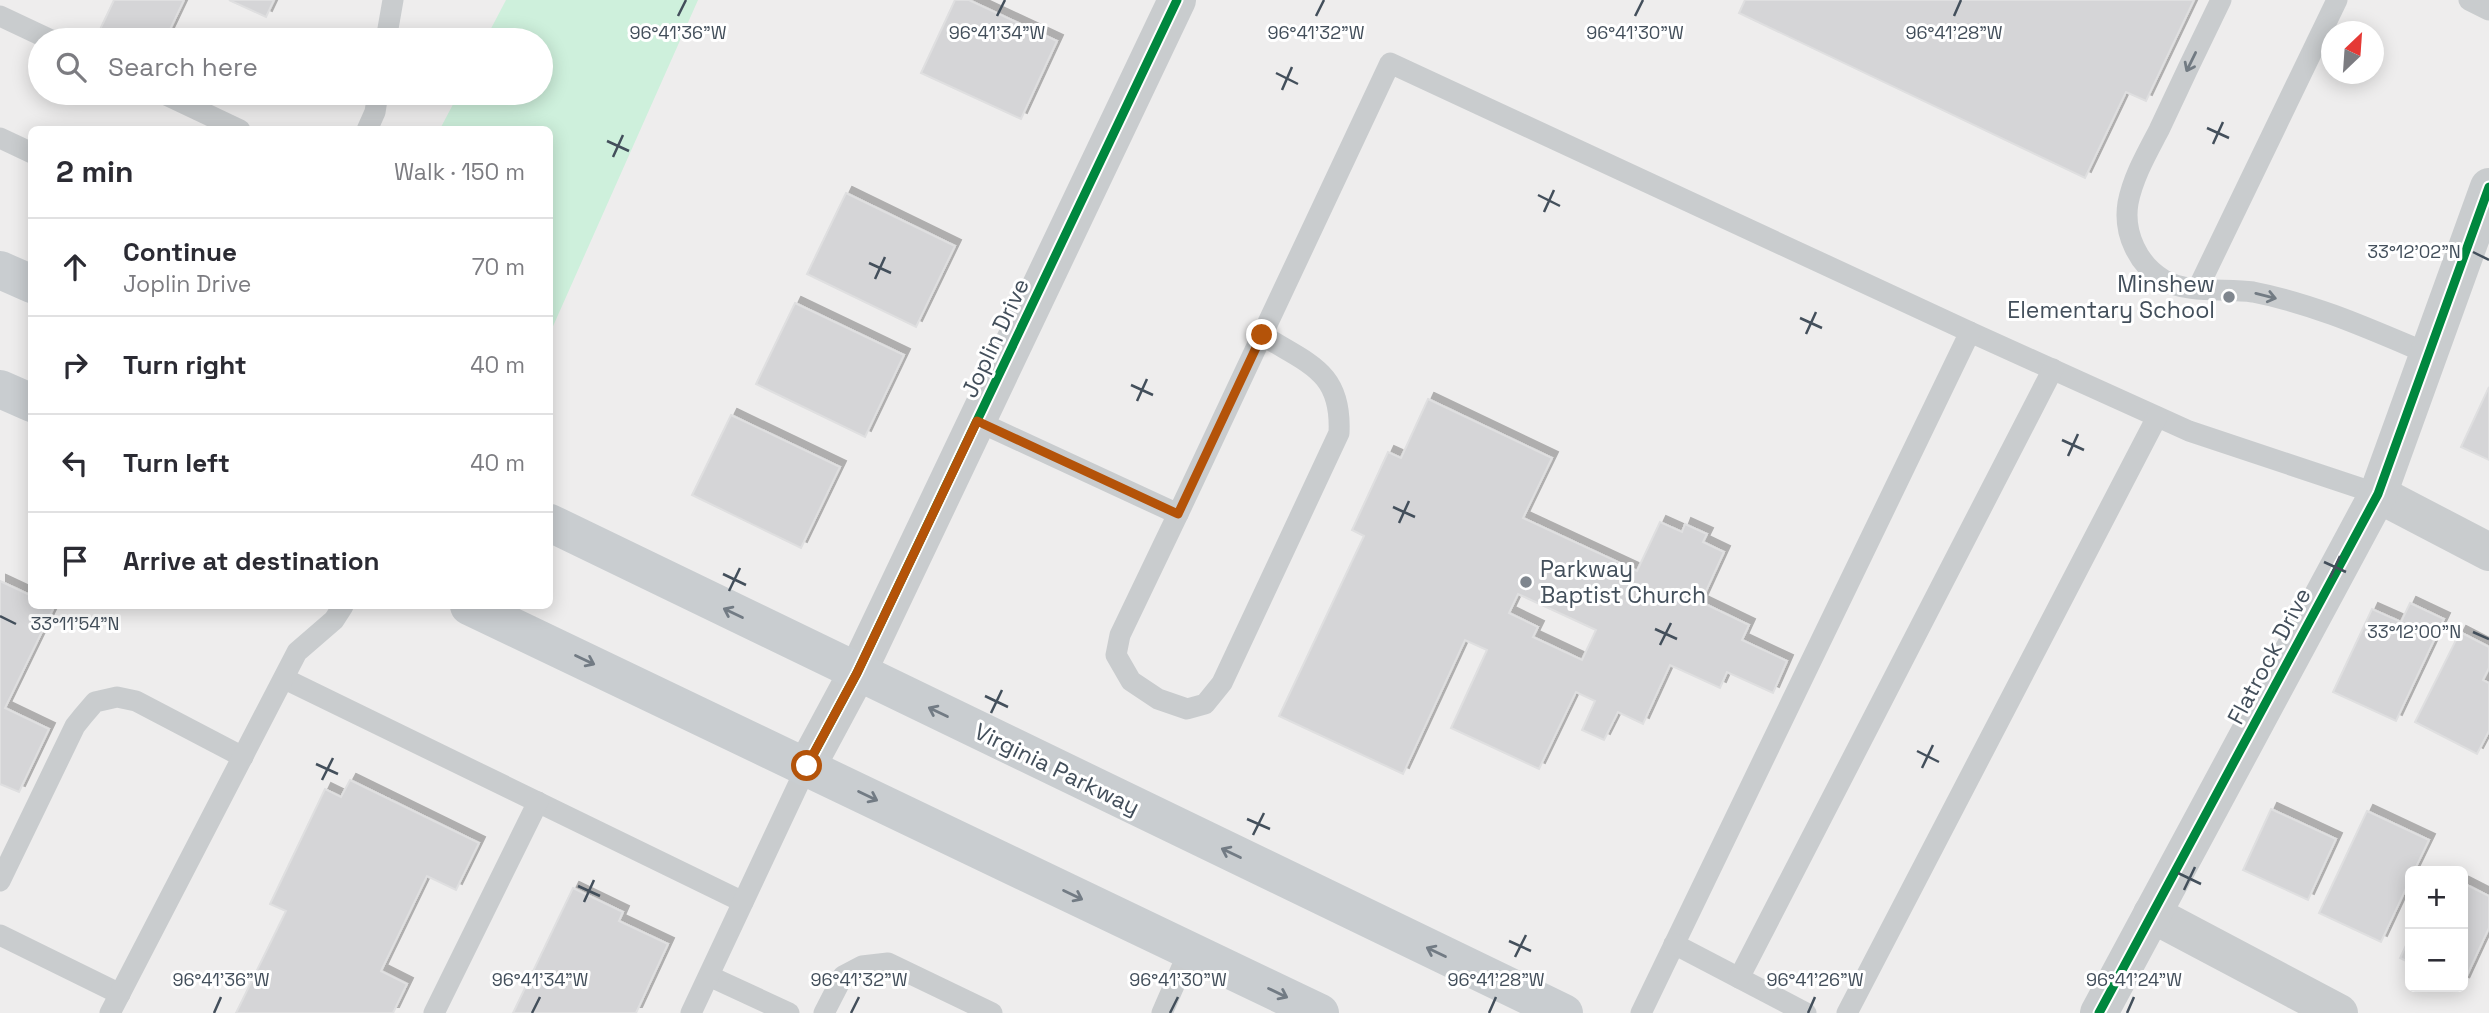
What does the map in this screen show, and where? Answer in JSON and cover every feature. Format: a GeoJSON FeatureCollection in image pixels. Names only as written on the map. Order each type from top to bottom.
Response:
{"type":"FeatureCollection","features":[{"type":"Feature","properties":{"kind":"main road"},"geometry":{"type":"LineString","coordinates":[[0,271],[28,282]]}},
{"type":"Feature","properties":{"kind":"main road"},"geometry":{"type":"LineString","coordinates":[[0,365],[28,374]]}},
{"type":"Feature","properties":{"kind":"main road"},"geometry":{"type":"LineString","coordinates":[[0,388],[28,401]]}},
{"type":"Feature","properties":{"kind":"main road","name":"Virginia Parkway"},"geometry":{"type":"LineString","coordinates":[[553,524],[1564,1013]]}},
{"type":"Feature","properties":{"kind":"main road"},"geometry":{"type":"LineString","coordinates":[[475,609],[1320,1013]]}},
{"type":"Feature","properties":{"kind":"street","name":"Joplin Drive"},"geometry":{"type":"LineString","coordinates":[[807,766],[857,673],[1177,0]]}},
{"type":"Feature","properties":{"kind":"street","name":"Flatrock Drive"},"geometry":{"type":"LineString","coordinates":[[2099,1013],[2378,494],[2489,187]]}},
{"type":"Feature","properties":{"kind":"street"},"geometry":{"type":"LineString","coordinates":[[2378,494],[2489,552]]}},
{"type":"Feature","properties":{"kind":"street"},"geometry":{"type":"LineString","coordinates":[[2152,914],[2339,1013]]}},
{"type":"Feature","properties":{"kind":"lane"},"geometry":{"type":"LineString","coordinates":[[388,28],[393,0]]}},
{"type":"Feature","properties":{"kind":"lane"},"geometry":{"type":"LineString","coordinates":[[2221,0],[2132,186],[2126,223],[2138,255],[2151,271],[2167,282],[2198,288],[2252,292],[2292,302],[2365,327],[2429,354]]}},
{"type":"Feature","properties":{"kind":"lane"},"geometry":{"type":"LineString","coordinates":[[2198,288],[2337,0]]}},
{"type":"Feature","properties":{"kind":"lane"},"geometry":{"type":"LineString","coordinates":[[2469,0],[2489,10]]}},
{"type":"Feature","properties":{"kind":"lane"},"geometry":{"type":"LineString","coordinates":[[0,16],[28,29]]}},
{"type":"Feature","properties":{"kind":"lane"},"geometry":{"type":"LineString","coordinates":[[1262,335],[1319,370],[1333,387],[1340,414],[1339,433],[1222,683],[1205,704],[1187,709],[1158,699],[1131,681],[1116,654],[1120,635],[1390,63],[2157,416],[2243,450],[2378,494]]}},
{"type":"Feature","properties":{"kind":"lane"},"geometry":{"type":"LineString","coordinates":[[187,105],[232,126]]}},
{"type":"Feature","properties":{"kind":"lane"},"geometry":{"type":"LineString","coordinates":[[369,126],[375,105]]}},
{"type":"Feature","properties":{"kind":"lane"},"geometry":{"type":"LineString","coordinates":[[0,138],[28,151]]}},
{"type":"Feature","properties":{"kind":"lane"},"geometry":{"type":"LineString","coordinates":[[1641,1013],[1970,332]]}},
{"type":"Feature","properties":{"kind":"lane"},"geometry":{"type":"LineString","coordinates":[[1739,978],[2053,369]]}},
{"type":"Feature","properties":{"kind":"lane"},"geometry":{"type":"LineString","coordinates":[[1847,1013],[2157,416]]}},
{"type":"Feature","properties":{"kind":"lane"},"geometry":{"type":"LineString","coordinates":[[977,421],[1178,514]]}},
{"type":"Feature","properties":{"kind":"lane"},"geometry":{"type":"LineString","coordinates":[[0,935],[115,1004],[297,652],[334,620],[342,609]]}},
{"type":"Feature","properties":{"kind":"lane"},"geometry":{"type":"LineString","coordinates":[[285,679],[743,902]]}},
{"type":"Feature","properties":{"kind":"lane"},"geometry":{"type":"LineString","coordinates":[[0,881],[75,726],[95,702],[117,697],[136,701],[243,757]]}},
{"type":"Feature","properties":{"kind":"lane"},"geometry":{"type":"LineString","coordinates":[[691,1013],[807,766]]}},
{"type":"Feature","properties":{"kind":"lane"},"geometry":{"type":"LineString","coordinates":[[434,1013],[538,802]]}},
{"type":"Feature","properties":{"kind":"lane"},"geometry":{"type":"LineString","coordinates":[[1674,944],[1806,1013]]}},
{"type":"Feature","properties":{"kind":"lane"},"geometry":{"type":"LineString","coordinates":[[1162,1013],[1189,950]]}},
{"type":"Feature","properties":{"kind":"lane"},"geometry":{"type":"LineString","coordinates":[[824,1013],[843,976],[862,966],[888,963],[992,1013]]}},
{"type":"Feature","properties":{"kind":"lane"},"geometry":{"type":"LineString","coordinates":[[709,976],[789,1013]]}},
{"type":"Feature","properties":{"kind":"green space"},"geometry":{"type":"Polygon","coordinates":[[[506,0],[698,0],[553,326],[553,126],[442,126],[453,105],[553,105],[553,28],[491,28],[506,0]]]}},
{"type":"Feature","properties":{"kind":"building"},"geometry":{"type":"Polygon","coordinates":[[[114,0],[184,0],[171,28],[101,28],[114,0]]]}},
{"type":"Feature","properties":{"kind":"building"},"geometry":{"type":"Polygon","coordinates":[[[229,0],[274,0],[266,17],[229,0]]]}},
{"type":"Feature","properties":{"kind":"building"},"geometry":{"type":"Polygon","coordinates":[[[955,0],[969,0],[1057,41],[1021,119],[921,73],[955,0]]]}},
{"type":"Feature","properties":{"kind":"building"},"geometry":{"type":"Polygon","coordinates":[[[1745,0],[2194,0],[2146,101],[2126,92],[2085,178],[1739,13],[1745,0]]]}},
{"type":"Feature","properties":{"kind":"building"},"geometry":{"type":"Polygon","coordinates":[[[846,193],[955,246],[916,327],[807,274],[846,193]]]}},
{"type":"Feature","properties":{"kind":"building"},"geometry":{"type":"Polygon","coordinates":[[[795,303],[904,355],[865,437],[756,384],[795,303]]]}},
{"type":"Feature","properties":{"kind":"building"},"geometry":{"type":"Polygon","coordinates":[[[2489,387],[2489,460],[2461,447],[2489,387]]]}},
{"type":"Feature","properties":{"kind":"building","name":"Parkway Baptist Church"},"geometry":{"type":"Polygon","coordinates":[[[1428,399],[1552,458],[1523,518],[1637,571],[1660,522],[1682,532],[1685,524],[1707,534],[1703,542],[1724,552],[1701,602],[1749,625],[1742,640],[1787,661],[1773,693],[1727,672],[1720,688],[1670,665],[1643,724],[1618,712],[1604,740],[1582,730],[1595,701],[1576,692],[1539,769],[1451,728],[1487,650],[1465,640],[1403,774],[1279,716],[1364,536],[1352,530],[1388,452],[1401,458],[1428,399]],[[1518,594],[1509,613],[1538,627],[1533,637],[1582,660],[1596,630],[1518,594]]]}},
{"type":"Feature","properties":{"kind":"building"},"geometry":{"type":"Polygon","coordinates":[[[731,415],[840,467],[801,548],[692,495],[731,415]]]}},
{"type":"Feature","properties":{"kind":"building"},"geometry":{"type":"Polygon","coordinates":[[[0,581],[28,594],[28,609],[53,609],[5,708],[49,729],[19,792],[0,784],[0,581]]]}},
{"type":"Feature","properties":{"kind":"building"},"geometry":{"type":"Polygon","coordinates":[[[2410,603],[2444,619],[2396,721],[2333,692],[2372,609],[2401,622],[2410,603]]]}},
{"type":"Feature","properties":{"kind":"building"},"geometry":{"type":"Polygon","coordinates":[[[2460,632],[2489,647],[2489,668],[2483,680],[2489,683],[2489,731],[2477,754],[2415,722],[2460,632]]]}},
{"type":"Feature","properties":{"kind":"building"},"geometry":{"type":"Polygon","coordinates":[[[350,780],[479,843],[456,890],[427,876],[381,971],[407,984],[393,1013],[236,1013],[286,911],[270,904],[325,789],[341,797],[350,780]]]}},
{"type":"Feature","properties":{"kind":"building"},"geometry":{"type":"Polygon","coordinates":[[[2271,809],[2336,839],[2308,900],[2243,870],[2271,809]]]}},
{"type":"Feature","properties":{"kind":"building"},"geometry":{"type":"Polygon","coordinates":[[[2367,811],[2429,840],[2416,866],[2405,866],[2405,891],[2381,942],[2319,913],[2367,811]]]}},
{"type":"Feature","properties":{"kind":"building"},"geometry":{"type":"Polygon","coordinates":[[[2468,886],[2489,896],[2489,928],[2468,973],[2468,886]]]}},
{"type":"Feature","properties":{"kind":"building"},"geometry":{"type":"Polygon","coordinates":[[[573,888],[623,912],[619,921],[668,944],[636,1013],[513,1013],[573,888]]]}},
{"type":"Feature","properties":{"kind":"building"},"geometry":{"type":"Polygon","coordinates":[[[2405,948],[2405,960],[2400,958],[2405,948]]]}},
{"type":"Feature","properties":{"kind":"cycle path"},"geometry":{"type":"LineString","coordinates":[[807,766],[857,673],[1177,0]]}},
{"type":"Feature","properties":{"kind":"cycle path"},"geometry":{"type":"LineString","coordinates":[[2099,1013],[2378,494],[2489,187]]}},
{"type":"Feature","properties":{"kind":"place","name":"Minshew Elementary School"},"geometry":{"type":"Point","coordinates":[2229,297]}},
{"type":"Feature","properties":{"kind":"place","name":"Parkway Baptist Church"},"geometry":{"type":"Point","coordinates":[1526,582]}},
{"type":"Feature","properties":{"kind":"route"},"geometry":{"type":"LineString","coordinates":[[807,766],[857,673],[977,421],[1178,514],[1262,335]]}}]}
